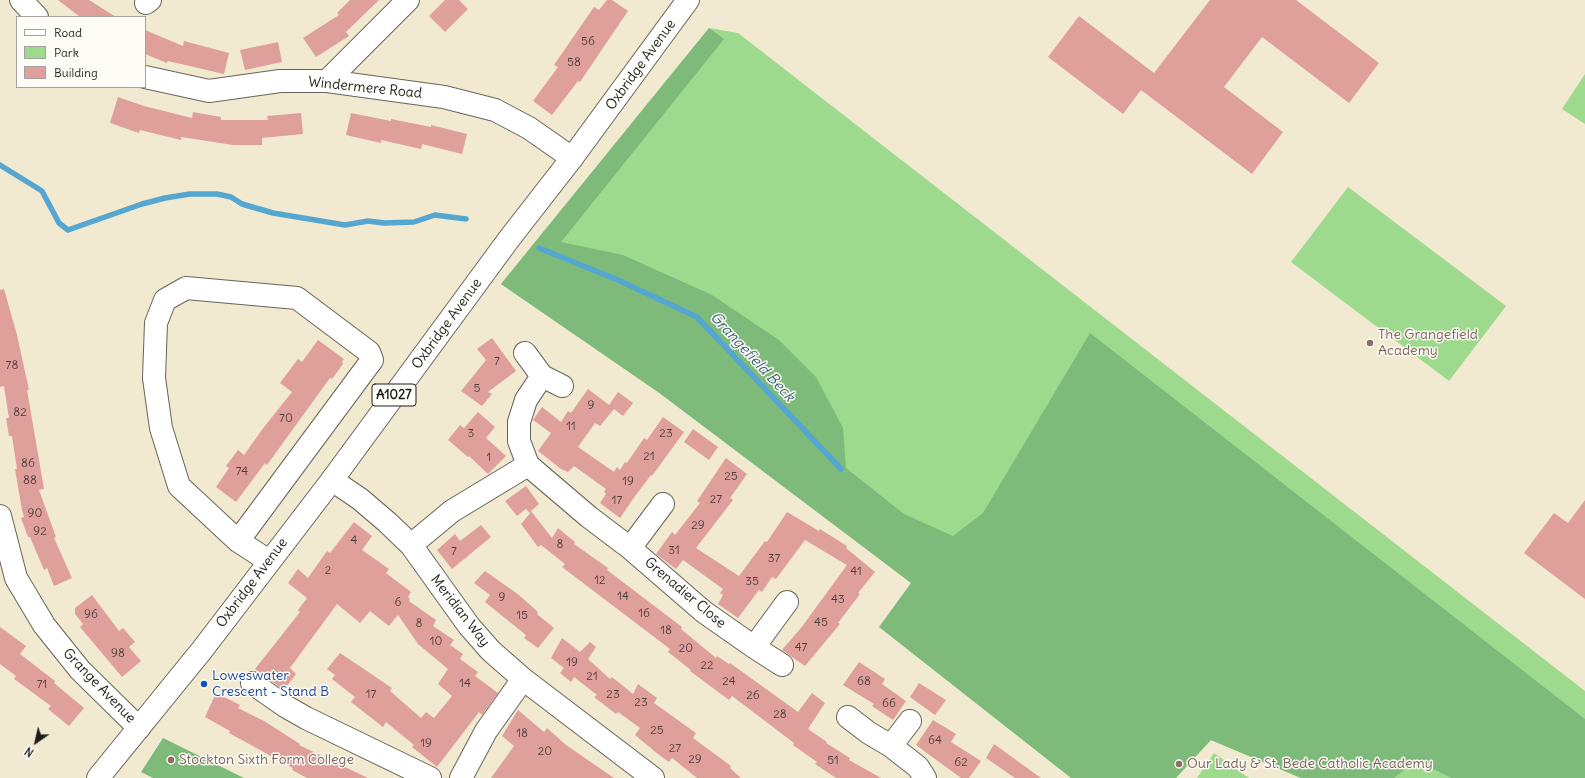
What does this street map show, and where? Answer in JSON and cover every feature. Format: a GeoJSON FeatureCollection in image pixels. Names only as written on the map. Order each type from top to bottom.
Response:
{"type":"FeatureCollection","features":[{"type":"Feature","properties":{"kind":"street"},"geometry":{"type":"LineString","coordinates":[[21,0],[36,16]]}},
{"type":"Feature","properties":{"kind":"street"},"geometry":{"type":"LineString","coordinates":[[327,81],[408,0]]}},
{"type":"Feature","properties":{"kind":"street","name":"Oxbridge Avenue"},"geometry":{"type":"LineString","coordinates":[[98,778],[202,650],[332,480],[509,239],[572,158],[681,2]]}},
{"type":"Feature","properties":{"kind":"street","name":"Windermere Road"},"geometry":{"type":"LineString","coordinates":[[146,76],[209,91],[280,81],[327,81],[444,97],[495,110],[529,128],[572,158]]}},
{"type":"Feature","properties":{"kind":"street"},"geometry":{"type":"LineString","coordinates":[[238,541],[372,360],[369,352],[297,298],[186,288],[165,300],[156,323],[154,378],[160,428],[180,486],[238,541],[269,561]]}},
{"type":"Feature","properties":{"kind":"street"},"geometry":{"type":"LineString","coordinates":[[525,354],[542,376],[562,386]]}},
{"type":"Feature","properties":{"kind":"street"},"geometry":{"type":"LineString","coordinates":[[410,545],[452,511],[528,465],[520,441],[519,422],[526,400],[542,376]]}},
{"type":"Feature","properties":{"kind":"street","name":"Grenadier Close"},"geometry":{"type":"LineString","coordinates":[[528,465],[589,517],[630,548],[704,612],[782,665]]}},
{"type":"Feature","properties":{"kind":"street","name":"Meridian Way"},"geometry":{"type":"LineString","coordinates":[[332,480],[364,503],[410,545],[469,626],[491,651],[523,679],[653,778]]}},
{"type":"Feature","properties":{"kind":"street","name":"Grenadier Close"},"geometry":{"type":"LineString","coordinates":[[630,548],[663,504]]}},
{"type":"Feature","properties":{"kind":"street","name":"Grange Avenue"},"geometry":{"type":"LineString","coordinates":[[0,516],[8,582],[80,670],[139,728]]}},
{"type":"Feature","properties":{"kind":"street"},"geometry":{"type":"LineString","coordinates":[[754,647],[787,602]]}},
{"type":"Feature","properties":{"kind":"street"},"geometry":{"type":"LineString","coordinates":[[461,778],[486,731],[523,679]]}},
{"type":"Feature","properties":{"kind":"street"},"geometry":{"type":"LineString","coordinates":[[252,683],[299,714],[430,778]]}},
{"type":"Feature","properties":{"kind":"street"},"geometry":{"type":"LineString","coordinates":[[848,717],[869,733],[892,746],[918,767],[925,778]]}},
{"type":"Feature","properties":{"kind":"street"},"geometry":{"type":"LineString","coordinates":[[892,746],[910,721]]}},
{"type":"Feature","properties":{"kind":"green space"},"geometry":{"type":"Polygon","coordinates":[[[709,28],[738,33],[1585,691],[1585,778],[1301,778],[1211,740],[911,583],[658,392],[501,284],[709,28]]]}},
{"type":"Feature","properties":{"kind":"green space"},"geometry":{"type":"Polygon","coordinates":[[[709,28],[724,39],[561,242],[623,255],[712,295],[779,340],[816,377],[843,428],[846,468],[904,514],[953,536],[983,513],[1090,333],[1585,719],[1585,778],[1452,778],[1416,761],[1394,778],[1301,778],[1211,740],[1176,778],[1071,778],[879,627],[911,583],[658,392],[501,284],[709,28]]]}},
{"type":"Feature","properties":{"kind":"green space"},"geometry":{"type":"Polygon","coordinates":[[[1585,74],[1585,124],[1562,109],[1585,74]]]}},
{"type":"Feature","properties":{"kind":"green space"},"geometry":{"type":"Polygon","coordinates":[[[1348,187],[1506,306],[1449,381],[1291,262],[1348,187]]]}},
{"type":"Feature","properties":{"kind":"green space","name":"Stockton Sixth Form College"},"geometry":{"type":"Polygon","coordinates":[[[163,738],[244,778],[153,778],[141,772],[163,738]]]}},
{"type":"Feature","properties":{"kind":"green space"},"geometry":{"type":"Polygon","coordinates":[[[1214,753],[1249,778],[1197,778],[1214,753]]]}},
{"type":"Feature","properties":{"kind":"building"},"geometry":{"type":"Polygon","coordinates":[[[58,0],[89,0],[114,16],[79,16],[58,0]]]}},
{"type":"Feature","properties":{"kind":"building"},"geometry":{"type":"Polygon","coordinates":[[[350,0],[379,0],[346,32],[349,36],[316,57],[303,38],[339,15],[337,13],[350,0]]]}},
{"type":"Feature","properties":{"kind":"building"},"geometry":{"type":"Polygon","coordinates":[[[445,0],[459,0],[468,9],[445,32],[429,16],[445,0]]]}},
{"type":"Feature","properties":{"kind":"building"},"geometry":{"type":"Polygon","coordinates":[[[607,0],[612,0],[628,11],[580,82],[578,81],[552,115],[533,101],[558,67],[554,65],[594,7],[599,10],[607,0]]]}},
{"type":"Feature","properties":{"kind":"building"},"geometry":{"type":"Polygon","coordinates":[[[1210,0],[1296,0],[1379,63],[1349,103],[1262,37],[1224,87],[1283,132],[1252,174],[1141,90],[1123,114],[1048,57],[1079,16],[1154,73],[1210,0]]]}},
{"type":"Feature","properties":{"kind":"building"},"geometry":{"type":"Polygon","coordinates":[[[146,30],[183,46],[184,41],[229,53],[224,74],[168,61],[167,63],[146,54],[146,30]]]}},
{"type":"Feature","properties":{"kind":"building"},"geometry":{"type":"Polygon","coordinates":[[[278,42],[282,62],[245,70],[240,50],[278,42]]]}},
{"type":"Feature","properties":{"kind":"building"},"geometry":{"type":"Polygon","coordinates":[[[118,97],[144,106],[192,118],[193,112],[221,117],[221,120],[268,120],[267,116],[301,113],[303,134],[262,138],[262,145],[233,145],[181,137],[181,140],[140,130],[139,133],[110,123],[118,97]]]}},
{"type":"Feature","properties":{"kind":"building"},"geometry":{"type":"Polygon","coordinates":[[[351,113],[431,127],[431,125],[467,134],[462,154],[422,144],[421,149],[381,140],[381,143],[346,135],[351,113]]]}},
{"type":"Feature","properties":{"kind":"building"},"geometry":{"type":"Polygon","coordinates":[[[4,289],[17,335],[29,390],[27,390],[44,489],[39,490],[56,537],[54,538],[72,578],[54,586],[47,568],[44,570],[30,537],[28,537],[21,518],[24,517],[15,469],[17,469],[12,436],[9,436],[6,418],[9,418],[4,386],[0,387],[0,290],[4,289]]]}},
{"type":"Feature","properties":{"kind":"building"},"geometry":{"type":"Polygon","coordinates":[[[492,338],[516,371],[488,392],[492,394],[482,406],[461,391],[486,360],[477,349],[492,338]]]}},
{"type":"Feature","properties":{"kind":"building"},"geometry":{"type":"Polygon","coordinates":[[[318,340],[344,359],[342,362],[343,364],[332,379],[330,378],[267,465],[265,463],[236,502],[216,487],[229,468],[226,466],[238,450],[244,455],[292,392],[280,383],[298,359],[302,362],[318,340]]]}},
{"type":"Feature","properties":{"kind":"building"},"geometry":{"type":"Polygon","coordinates":[[[588,389],[609,405],[618,392],[633,403],[623,416],[614,409],[600,426],[595,423],[578,447],[614,472],[617,467],[620,470],[625,462],[627,463],[644,438],[647,440],[663,417],[684,432],[620,518],[600,503],[606,494],[604,492],[606,489],[574,466],[568,472],[561,469],[538,451],[551,433],[533,420],[542,407],[561,422],[568,411],[571,413],[588,389]]]}},
{"type":"Feature","properties":{"kind":"building"},"geometry":{"type":"Polygon","coordinates":[[[478,412],[495,427],[486,438],[506,456],[488,474],[469,456],[468,457],[448,440],[460,425],[464,428],[478,412]]]}},
{"type":"Feature","properties":{"kind":"building"},"geometry":{"type":"Polygon","coordinates":[[[693,429],[718,447],[709,460],[684,442],[693,429]]]}},
{"type":"Feature","properties":{"kind":"building"},"geometry":{"type":"Polygon","coordinates":[[[726,458],[747,474],[730,498],[733,500],[696,548],[739,576],[765,541],[767,542],[787,512],[819,531],[820,529],[847,546],[846,548],[875,572],[858,593],[860,594],[838,623],[840,624],[805,666],[782,650],[801,628],[847,565],[805,540],[776,579],[772,577],[762,592],[759,590],[738,618],[718,604],[723,595],[720,593],[723,589],[683,560],[676,569],[656,554],[672,532],[675,535],[700,503],[697,501],[726,458]]]}},
{"type":"Feature","properties":{"kind":"building"},"geometry":{"type":"Polygon","coordinates":[[[526,486],[539,504],[531,511],[552,538],[558,528],[575,542],[574,544],[608,568],[607,570],[682,627],[681,629],[716,658],[717,656],[729,664],[730,663],[798,712],[812,693],[825,703],[808,729],[827,742],[826,743],[850,758],[849,760],[881,778],[836,778],[815,764],[817,762],[793,745],[794,743],[732,696],[729,700],[690,671],[691,670],[668,652],[670,649],[562,567],[565,564],[541,545],[538,547],[521,524],[531,512],[530,513],[526,509],[517,516],[505,501],[526,486]]]}},
{"type":"Feature","properties":{"kind":"building"},"geometry":{"type":"Polygon","coordinates":[[[1585,500],[1585,599],[1524,553],[1554,513],[1568,523],[1585,500]]]}},
{"type":"Feature","properties":{"kind":"building"},"geometry":{"type":"Polygon","coordinates":[[[354,522],[372,536],[362,550],[389,569],[386,573],[411,592],[408,597],[410,599],[409,601],[436,620],[433,626],[454,640],[450,645],[463,654],[460,659],[478,672],[475,676],[498,693],[482,715],[479,712],[437,767],[412,747],[414,745],[386,722],[383,727],[351,702],[355,697],[332,679],[335,675],[327,669],[340,653],[392,688],[390,691],[421,718],[426,712],[434,718],[452,696],[438,684],[448,669],[418,644],[398,615],[389,626],[370,611],[360,623],[337,604],[290,668],[296,674],[284,690],[255,669],[300,612],[298,610],[307,598],[288,583],[298,569],[308,578],[327,551],[330,553],[354,522]]]}},
{"type":"Feature","properties":{"kind":"building"},"geometry":{"type":"Polygon","coordinates":[[[481,525],[491,537],[452,569],[437,550],[455,534],[460,541],[481,525]]]}},
{"type":"Feature","properties":{"kind":"building"},"geometry":{"type":"Polygon","coordinates":[[[485,571],[519,595],[538,612],[537,614],[554,628],[538,648],[524,638],[526,635],[485,602],[490,595],[474,583],[485,571]]]}},
{"type":"Feature","properties":{"kind":"building"},"geometry":{"type":"Polygon","coordinates":[[[92,595],[119,631],[123,628],[135,642],[129,647],[141,661],[122,677],[80,627],[83,624],[75,614],[75,608],[92,595]]]}},
{"type":"Feature","properties":{"kind":"building"},"geometry":{"type":"Polygon","coordinates":[[[0,627],[26,646],[20,654],[55,681],[54,683],[84,708],[69,726],[48,709],[51,706],[14,679],[16,676],[0,664],[0,627]]]}},
{"type":"Feature","properties":{"kind":"building"},"geometry":{"type":"Polygon","coordinates":[[[562,638],[580,652],[590,642],[596,647],[588,659],[610,679],[612,677],[633,694],[638,684],[657,698],[654,703],[696,733],[693,738],[731,766],[730,768],[741,778],[697,778],[672,758],[669,762],[659,755],[635,735],[640,728],[618,712],[616,714],[594,697],[597,695],[574,677],[571,682],[560,673],[564,668],[551,658],[562,638]]]}},
{"type":"Feature","properties":{"kind":"building"},"geometry":{"type":"Polygon","coordinates":[[[859,662],[885,679],[882,684],[906,701],[893,720],[872,706],[874,704],[843,685],[859,662]]]}},
{"type":"Feature","properties":{"kind":"building"},"geometry":{"type":"Polygon","coordinates":[[[919,683],[946,700],[935,715],[910,697],[919,683]]]}},
{"type":"Feature","properties":{"kind":"building"},"geometry":{"type":"Polygon","coordinates":[[[216,693],[240,705],[238,708],[264,721],[300,744],[299,745],[368,778],[307,778],[292,770],[293,768],[229,733],[230,731],[205,717],[216,693]]]}},
{"type":"Feature","properties":{"kind":"building"},"geometry":{"type":"Polygon","coordinates":[[[518,710],[544,732],[547,728],[566,745],[614,778],[491,778],[514,746],[502,736],[518,710]]]}},
{"type":"Feature","properties":{"kind":"building"},"geometry":{"type":"Polygon","coordinates":[[[933,720],[956,734],[951,742],[981,761],[969,778],[961,778],[916,745],[933,720]]]}},
{"type":"Feature","properties":{"kind":"building"},"geometry":{"type":"Polygon","coordinates":[[[994,744],[1041,778],[1015,778],[986,758],[994,744]]]}},
{"type":"Feature","properties":{"kind":"waterway","name":"Grangefield Beck"},"geometry":{"type":"LineString","coordinates":[[0,165],[42,191],[59,223],[68,230],[142,204],[190,194],[217,194],[231,197],[242,204],[273,213],[345,225],[368,221],[384,223],[414,222],[435,215],[466,219]]}},
{"type":"Feature","properties":{"kind":"waterway","name":"Grangefield Beck"},"geometry":{"type":"LineString","coordinates":[[539,248],[618,280],[697,317],[841,469]]}},
{"type":"Feature","properties":{"kind":"place","name":"The Grangefield Academy"},"geometry":{"type":"Point","coordinates":[1370,343]}},
{"type":"Feature","properties":{"kind":"place","name":"Loweswater Crescent - Stand B"},"geometry":{"type":"Point","coordinates":[204,684]}},
{"type":"Feature","properties":{"kind":"place","name":"Stockton Sixth Form College"},"geometry":{"type":"Point","coordinates":[171,760]}},
{"type":"Feature","properties":{"kind":"place","name":"Our Lady & St. Bede Catholic Academy"},"geometry":{"type":"Point","coordinates":[1179,764]}}]}
